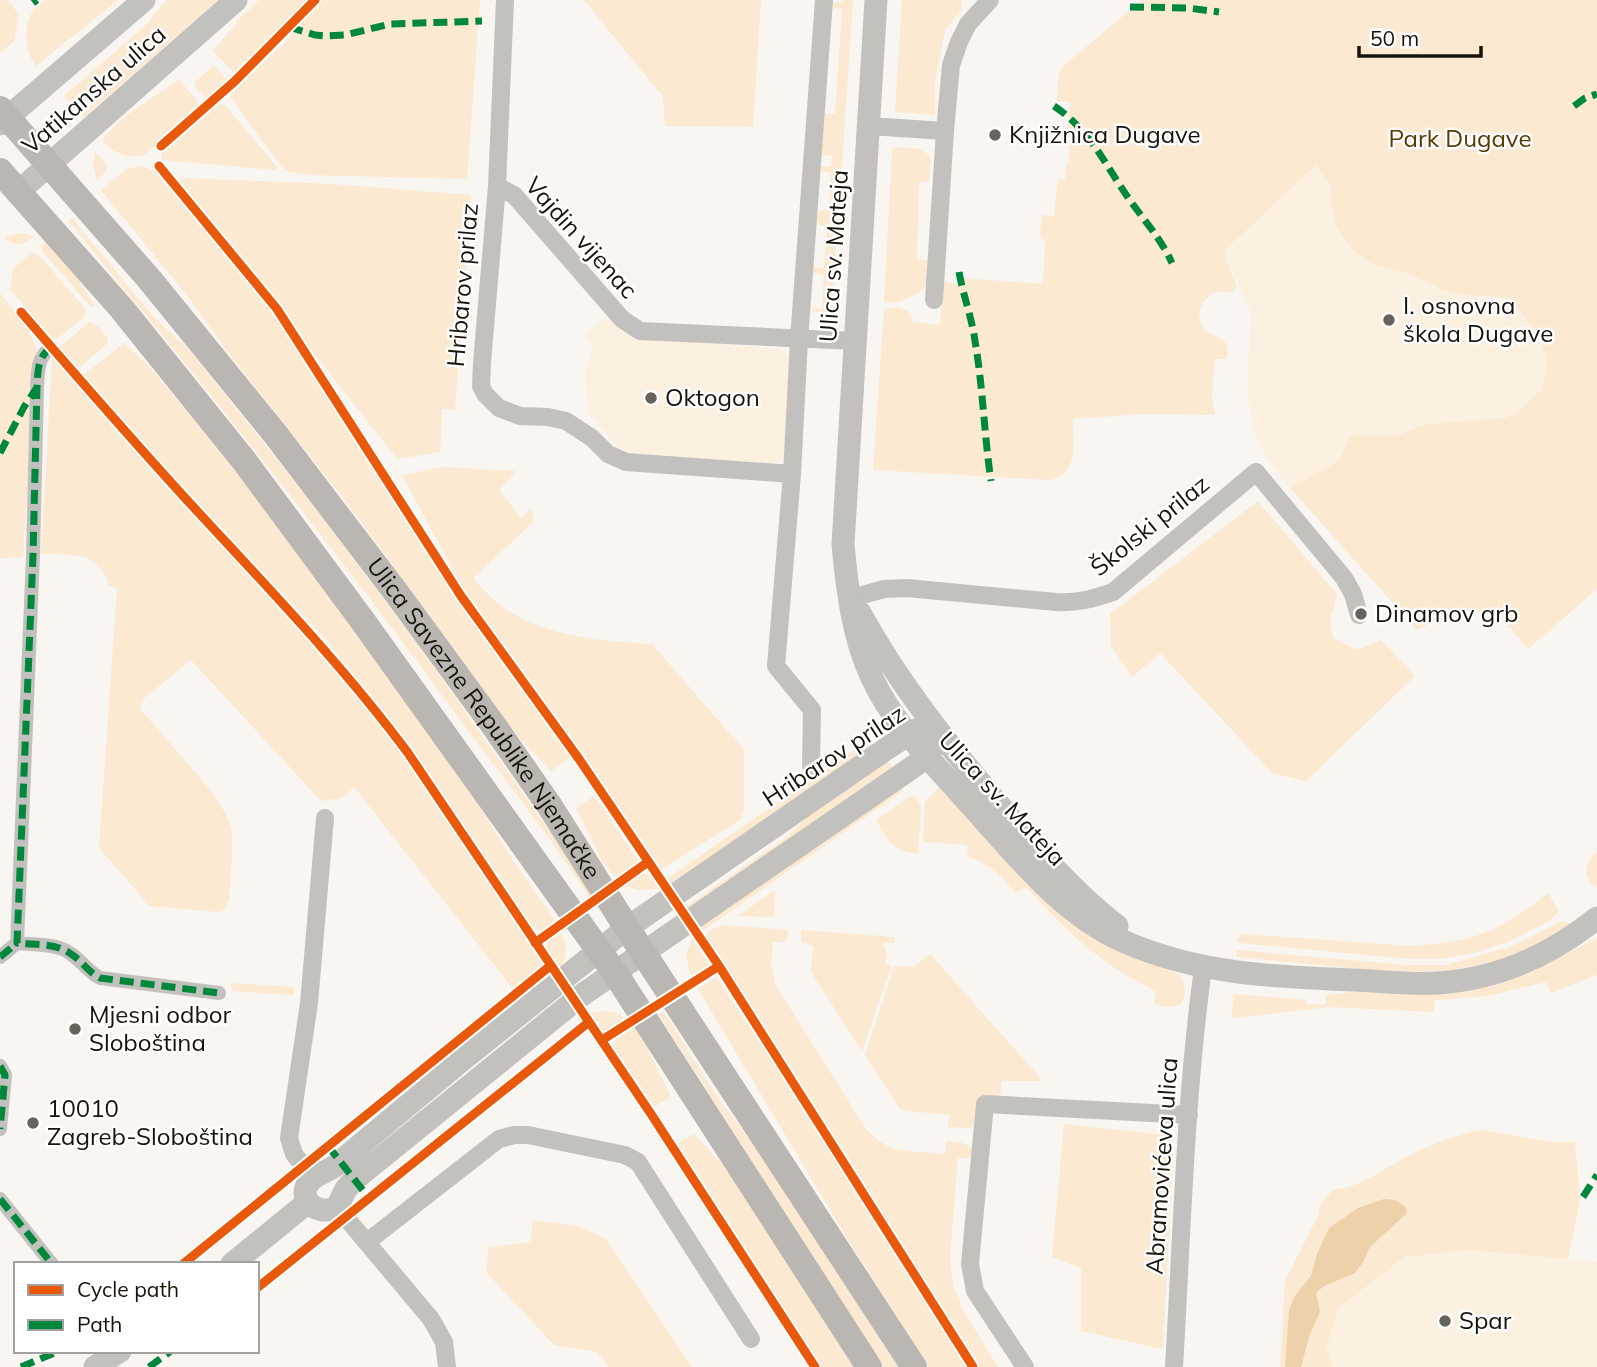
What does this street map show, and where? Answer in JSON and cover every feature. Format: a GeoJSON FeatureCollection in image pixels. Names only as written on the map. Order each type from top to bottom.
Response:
{"type":"FeatureCollection","features":[{"type":"Feature","properties":{"kind":"main road","name":"Ulica Savezne Republike Njemačke"},"geometry":{"type":"LineString","coordinates":[[3,117],[50,164],[189,328],[276,435],[395,591],[549,804],[914,1367]]}},
{"type":"Feature","properties":{"kind":"main road","name":"Ulica Savezne Republike Njemačke"},"geometry":{"type":"LineString","coordinates":[[0,171],[122,309],[245,462],[362,620],[615,973],[869,1367]]}},
{"type":"Feature","properties":{"kind":"street","name":"Vatikanska ulica"},"geometry":{"type":"LineString","coordinates":[[3,117],[144,0]]}},
{"type":"Feature","properties":{"kind":"street","name":"Vatikanska ulica"},"geometry":{"type":"LineString","coordinates":[[18,192],[236,0]]}},
{"type":"Feature","properties":{"kind":"street","name":"Vajdin vijenac"},"geometry":{"type":"LineString","coordinates":[[505,0],[497,186],[514,195],[629,325],[640,331],[854,341]]}},
{"type":"Feature","properties":{"kind":"street","name":"Hribarov prilaz"},"geometry":{"type":"LineString","coordinates":[[811,766],[813,710],[776,666],[792,474],[824,0]]}},
{"type":"Feature","properties":{"kind":"street","name":"Ulica sv. Mateja"},"geometry":{"type":"LineString","coordinates":[[876,0],[854,341],[844,544],[847,584],[887,661],[937,730],[1063,877],[1107,919],[1152,953]]}},
{"type":"Feature","properties":{"kind":"street"},"geometry":{"type":"LineString","coordinates":[[934,300],[951,65],[968,24],[990,0]]}},
{"type":"Feature","properties":{"kind":"street"},"geometry":{"type":"LineString","coordinates":[[869,126],[945,131]]}},
{"type":"Feature","properties":{"kind":"street","name":"Hribarov prilaz"},"geometry":{"type":"LineString","coordinates":[[497,186],[481,386],[499,408],[520,416],[566,421],[592,438],[608,454],[626,462],[792,474]]}},
{"type":"Feature","properties":{"kind":"street"},"geometry":{"type":"LineString","coordinates":[[17,943],[33,564],[37,388],[42,354],[51,347]]}},
{"type":"Feature","properties":{"kind":"street","name":"Školski prilaz"},"geometry":{"type":"LineString","coordinates":[[852,598],[884,589],[907,587],[1065,603],[1093,600],[1113,593],[1255,472],[1345,578],[1359,615]]}},
{"type":"Feature","properties":{"kind":"street","name":"Ulica sv. Mateja"},"geometry":{"type":"LineString","coordinates":[[852,598],[856,634],[868,668],[887,708],[907,734],[1049,890],[1106,933],[1152,953],[1203,968],[1279,977],[1415,983],[1473,979],[1515,967],[1541,955],[1597,918]]}},
{"type":"Feature","properties":{"kind":"street","name":"Hribarov prilaz"},"geometry":{"type":"LineString","coordinates":[[317,1176],[335,1167],[627,928],[907,734],[922,728],[937,730],[935,744],[926,756],[565,1009],[355,1180],[340,1201]]}},
{"type":"Feature","properties":{"kind":"street"},"geometry":{"type":"LineString","coordinates":[[317,1176],[294,1154],[289,1138],[309,1003],[325,818]]}},
{"type":"Feature","properties":{"kind":"street"},"geometry":{"type":"LineString","coordinates":[[0,957],[17,943],[62,948],[90,973],[100,978],[219,993]]}},
{"type":"Feature","properties":{"kind":"street","name":"Abramovićeva ulica"},"geometry":{"type":"LineString","coordinates":[[1174,1367],[1189,1115],[1203,968]]}},
{"type":"Feature","properties":{"kind":"street"},"geometry":{"type":"LineString","coordinates":[[0,1066],[5,1075],[0,1129]]}},
{"type":"Feature","properties":{"kind":"street"},"geometry":{"type":"LineString","coordinates":[[1025,1367],[975,1291],[971,1278],[970,1264],[985,1104],[1189,1115]]}},
{"type":"Feature","properties":{"kind":"street"},"geometry":{"type":"LineString","coordinates":[[367,1242],[499,1139],[528,1135],[625,1154],[638,1162],[751,1339]]}},
{"type":"Feature","properties":{"kind":"street"},"geometry":{"type":"LineString","coordinates":[[332,1175],[343,1189],[340,1201],[325,1211],[318,1210],[308,1202],[307,1186],[317,1176],[332,1175]]}},
{"type":"Feature","properties":{"kind":"street"},"geometry":{"type":"LineString","coordinates":[[0,1199],[50,1262]]}},
{"type":"Feature","properties":{"kind":"street"},"geometry":{"type":"LineString","coordinates":[[340,1201],[367,1242],[431,1319],[444,1342],[447,1367]]}},
{"type":"Feature","properties":{"kind":"street"},"geometry":{"type":"LineString","coordinates":[[234,1262],[308,1202]]}},
{"type":"Feature","properties":{"kind":"street"},"geometry":{"type":"LineString","coordinates":[[95,1367],[117,1353]]}},
{"type":"Feature","properties":{"kind":"shaded area","name":"I. osnovna škola Dugave"},"geometry":{"type":"Polygon","coordinates":[[[1316,165],[1329,181],[1331,215],[1346,240],[1374,264],[1408,274],[1439,289],[1455,294],[1512,302],[1540,336],[1545,349],[1546,374],[1541,390],[1519,412],[1506,418],[1426,424],[1397,436],[1351,435],[1339,461],[1290,488],[1265,456],[1253,429],[1247,391],[1251,311],[1224,255],[1229,245],[1316,165]]]}},
{"type":"Feature","properties":{"kind":"shaded area"},"geometry":{"type":"Polygon","coordinates":[[[608,315],[624,331],[640,338],[779,349],[785,352],[791,360],[786,455],[782,460],[771,465],[630,454],[620,449],[588,413],[585,369],[594,346],[585,335],[608,315]]]}},
{"type":"Feature","properties":{"kind":"shaded area"},"geometry":{"type":"Polygon","coordinates":[[[1384,1199],[1395,1200],[1405,1206],[1407,1213],[1370,1247],[1355,1273],[1324,1286],[1316,1293],[1320,1312],[1310,1334],[1301,1367],[1285,1367],[1289,1311],[1294,1297],[1311,1276],[1317,1254],[1329,1228],[1358,1208],[1384,1199]]]}},
{"type":"Feature","properties":{"kind":"shaded area"},"geometry":{"type":"Polygon","coordinates":[[[1469,1250],[1597,1262],[1597,1367],[1333,1367],[1326,1349],[1339,1307],[1405,1257],[1469,1250]]]}},
{"type":"Feature","properties":{"kind":"green space"},"geometry":{"type":"Polygon","coordinates":[[[0,0],[8,0],[19,15],[14,41],[0,53],[0,0]]]}},
{"type":"Feature","properties":{"kind":"green space"},"geometry":{"type":"Polygon","coordinates":[[[46,0],[118,0],[36,66],[27,47],[27,24],[33,11],[46,0]]]}},
{"type":"Feature","properties":{"kind":"green space"},"geometry":{"type":"Polygon","coordinates":[[[166,0],[218,0],[83,118],[64,96],[145,26],[166,0]]]}},
{"type":"Feature","properties":{"kind":"green space"},"geometry":{"type":"Polygon","coordinates":[[[260,0],[308,0],[241,71],[234,73],[213,51],[242,16],[260,0]]]}},
{"type":"Feature","properties":{"kind":"green space"},"geometry":{"type":"Polygon","coordinates":[[[322,0],[480,0],[467,179],[309,175],[289,172],[281,166],[230,97],[322,0]]]}},
{"type":"Feature","properties":{"kind":"green space"},"geometry":{"type":"Polygon","coordinates":[[[584,0],[761,0],[753,127],[665,126],[663,97],[584,0]]]}},
{"type":"Feature","properties":{"kind":"green space"},"geometry":{"type":"Polygon","coordinates":[[[853,0],[832,313],[810,311],[822,309],[824,275],[812,270],[815,267],[824,268],[827,226],[819,225],[816,220],[819,211],[829,210],[831,173],[818,169],[821,166],[831,167],[832,156],[820,154],[821,114],[835,114],[842,9],[831,8],[831,2],[853,0]]]}},
{"type":"Feature","properties":{"kind":"green space"},"geometry":{"type":"Polygon","coordinates":[[[902,0],[961,0],[962,9],[945,30],[935,80],[935,115],[895,112],[902,0]]]}},
{"type":"Feature","properties":{"kind":"green space","name":"Park Dugave"},"geometry":{"type":"Polygon","coordinates":[[[1142,0],[1597,0],[1597,589],[1528,649],[1505,623],[1481,612],[1459,614],[1417,630],[1290,488],[1339,461],[1351,435],[1397,436],[1426,424],[1506,418],[1519,412],[1541,390],[1546,374],[1546,358],[1540,336],[1512,302],[1498,297],[1447,291],[1361,257],[1345,240],[1334,220],[1331,186],[1316,165],[1226,249],[1224,255],[1237,286],[1232,293],[1214,293],[1201,306],[1199,316],[1202,326],[1225,342],[1227,348],[1227,359],[1215,359],[1212,395],[1215,415],[1143,414],[1073,419],[1073,456],[1070,464],[1066,471],[1049,480],[873,470],[884,309],[899,308],[909,312],[913,322],[940,325],[943,282],[962,284],[963,278],[1043,284],[1045,243],[1040,234],[1042,215],[1054,216],[1058,179],[1065,179],[1066,163],[1069,163],[1070,144],[1061,143],[1062,132],[1068,132],[1070,102],[1057,101],[1061,68],[1142,0]]]}},
{"type":"Feature","properties":{"kind":"green space"},"geometry":{"type":"Polygon","coordinates":[[[214,65],[228,82],[206,99],[195,86],[195,82],[214,65]]]}},
{"type":"Feature","properties":{"kind":"green space"},"geometry":{"type":"Polygon","coordinates":[[[179,79],[201,106],[144,155],[121,154],[102,140],[129,115],[179,79]]]}},
{"type":"Feature","properties":{"kind":"green space"},"geometry":{"type":"Polygon","coordinates":[[[219,104],[225,105],[277,170],[162,160],[161,154],[219,104]]]}},
{"type":"Feature","properties":{"kind":"green space"},"geometry":{"type":"Polygon","coordinates":[[[55,106],[73,125],[58,128],[45,122],[55,106]]]}},
{"type":"Feature","properties":{"kind":"green space"},"geometry":{"type":"Polygon","coordinates":[[[896,147],[920,149],[931,158],[929,182],[919,182],[917,259],[929,260],[927,285],[907,298],[884,303],[892,150],[896,147]]]}},
{"type":"Feature","properties":{"kind":"green space"},"geometry":{"type":"Polygon","coordinates":[[[95,151],[107,166],[97,181],[93,163],[95,151]]]}},
{"type":"Feature","properties":{"kind":"green space"},"geometry":{"type":"Polygon","coordinates":[[[142,166],[156,172],[278,319],[436,568],[570,758],[551,771],[519,738],[344,499],[236,363],[188,297],[101,190],[126,169],[142,166]]]}},
{"type":"Feature","properties":{"kind":"green space"},"geometry":{"type":"Polygon","coordinates":[[[184,178],[332,184],[471,195],[455,410],[442,409],[440,452],[397,459],[179,182],[184,178]]]}},
{"type":"Feature","properties":{"kind":"green space"},"geometry":{"type":"Polygon","coordinates":[[[72,218],[153,316],[191,352],[306,496],[411,635],[594,894],[589,897],[361,587],[217,402],[68,221],[72,218]]]}},
{"type":"Feature","properties":{"kind":"green space"},"geometry":{"type":"Polygon","coordinates":[[[23,233],[34,236],[19,244],[4,238],[11,235],[23,233]]]}},
{"type":"Feature","properties":{"kind":"green space"},"geometry":{"type":"Polygon","coordinates":[[[48,243],[71,269],[95,306],[91,307],[43,252],[41,246],[48,243]]]}},
{"type":"Feature","properties":{"kind":"green space"},"geometry":{"type":"Polygon","coordinates":[[[32,252],[39,255],[86,310],[84,317],[58,338],[52,339],[10,289],[13,269],[32,252]]]}},
{"type":"Feature","properties":{"kind":"green space"},"geometry":{"type":"Polygon","coordinates":[[[0,293],[26,328],[37,351],[23,557],[0,558],[0,293]]]}},
{"type":"Feature","properties":{"kind":"green space"},"geometry":{"type":"Polygon","coordinates":[[[90,322],[98,326],[108,343],[81,366],[74,365],[59,347],[90,322]]]}},
{"type":"Feature","properties":{"kind":"green space"},"geometry":{"type":"Polygon","coordinates":[[[124,343],[149,367],[191,416],[275,521],[447,754],[514,862],[555,920],[543,931],[538,931],[531,925],[393,726],[324,637],[177,484],[84,380],[86,373],[124,343]]]}},
{"type":"Feature","properties":{"kind":"green space"},"geometry":{"type":"Polygon","coordinates":[[[52,358],[336,666],[398,745],[538,956],[541,966],[514,990],[354,787],[341,798],[321,801],[191,660],[143,699],[140,708],[205,784],[226,816],[231,828],[232,853],[229,899],[225,909],[218,912],[150,906],[99,848],[117,588],[109,586],[105,574],[91,560],[73,555],[41,554],[52,358]]]}},
{"type":"Feature","properties":{"kind":"green space"},"geometry":{"type":"Polygon","coordinates":[[[444,467],[516,471],[499,490],[521,518],[531,509],[534,518],[531,524],[473,578],[500,605],[518,616],[554,631],[612,641],[652,644],[744,750],[744,809],[741,819],[662,869],[462,587],[402,475],[444,467]]]}},
{"type":"Feature","properties":{"kind":"green space"},"geometry":{"type":"Polygon","coordinates":[[[1258,501],[1337,594],[1330,621],[1333,638],[1357,650],[1381,640],[1415,676],[1306,781],[1272,773],[1160,653],[1132,677],[1111,646],[1110,614],[1258,501]]]}},
{"type":"Feature","properties":{"kind":"green space"},"geometry":{"type":"Polygon","coordinates":[[[874,743],[873,747],[669,885],[668,878],[860,746],[874,743]]]}},
{"type":"Feature","properties":{"kind":"green space"},"geometry":{"type":"Polygon","coordinates":[[[887,759],[893,768],[688,911],[685,907],[787,837],[811,813],[887,759]]]}},
{"type":"Feature","properties":{"kind":"green space"},"geometry":{"type":"Polygon","coordinates":[[[904,783],[897,795],[701,932],[697,927],[904,783]]]}},
{"type":"Feature","properties":{"kind":"green space"},"geometry":{"type":"Polygon","coordinates":[[[943,784],[1138,959],[1179,974],[1185,990],[1180,1005],[1165,1007],[1154,1003],[1156,991],[1117,969],[1085,946],[1026,887],[1016,893],[995,871],[968,857],[967,845],[923,842],[925,801],[943,784]]]}},
{"type":"Feature","properties":{"kind":"green space"},"geometry":{"type":"Polygon","coordinates":[[[910,796],[916,797],[921,806],[918,854],[909,853],[892,844],[876,820],[910,796]]]}},
{"type":"Feature","properties":{"kind":"green space"},"geometry":{"type":"Polygon","coordinates":[[[593,797],[598,800],[637,860],[615,878],[601,859],[576,808],[593,797]]]}},
{"type":"Feature","properties":{"kind":"green space"},"geometry":{"type":"Polygon","coordinates":[[[1597,852],[1597,888],[1588,880],[1586,870],[1589,860],[1597,852]]]}},
{"type":"Feature","properties":{"kind":"green space"},"geometry":{"type":"Polygon","coordinates":[[[642,873],[647,874],[659,889],[638,890],[624,885],[642,873]]]}},
{"type":"Feature","properties":{"kind":"green space"},"geometry":{"type":"Polygon","coordinates":[[[775,890],[774,917],[738,916],[775,890]]]}},
{"type":"Feature","properties":{"kind":"green space"},"geometry":{"type":"Polygon","coordinates":[[[1548,893],[1559,911],[1551,920],[1512,940],[1482,951],[1442,959],[1409,959],[1237,941],[1240,934],[1410,946],[1451,942],[1500,926],[1548,893]]]}},
{"type":"Feature","properties":{"kind":"green space"},"geometry":{"type":"Polygon","coordinates":[[[1562,921],[1572,924],[1543,942],[1501,960],[1452,971],[1391,972],[1236,957],[1237,950],[1406,965],[1446,965],[1510,947],[1562,921]]]}},
{"type":"Feature","properties":{"kind":"green space"},"geometry":{"type":"Polygon","coordinates":[[[723,925],[789,930],[787,939],[773,942],[771,964],[775,984],[871,1134],[889,1146],[909,1151],[945,1154],[947,1141],[963,1143],[973,1149],[974,1158],[958,1158],[950,1256],[953,1285],[964,1312],[998,1367],[980,1367],[706,938],[705,935],[712,929],[723,925]]]}},
{"type":"Feature","properties":{"kind":"green space"},"geometry":{"type":"Polygon","coordinates":[[[801,930],[895,937],[895,943],[883,943],[887,955],[885,965],[892,965],[862,1051],[811,972],[813,946],[801,942],[801,930]]]}},
{"type":"Feature","properties":{"kind":"green space"},"geometry":{"type":"Polygon","coordinates":[[[560,932],[566,950],[559,967],[546,948],[549,940],[560,932]]]}},
{"type":"Feature","properties":{"kind":"green space"},"geometry":{"type":"Polygon","coordinates":[[[1597,938],[1597,975],[1551,993],[1546,982],[1488,996],[1435,1000],[1433,1012],[1330,1007],[1231,1018],[1234,994],[1307,1000],[1307,1004],[1324,1005],[1326,995],[1520,975],[1597,938]]]}},
{"type":"Feature","properties":{"kind":"green space"},"geometry":{"type":"Polygon","coordinates":[[[692,939],[709,965],[693,976],[690,974],[686,954],[692,939]]]}},
{"type":"Feature","properties":{"kind":"green space"},"geometry":{"type":"Polygon","coordinates":[[[930,954],[1043,1081],[1002,1081],[1000,1096],[979,1097],[978,1118],[971,1128],[948,1127],[949,1115],[901,1110],[865,1055],[894,966],[914,967],[930,954]]]}},
{"type":"Feature","properties":{"kind":"green space"},"geometry":{"type":"Polygon","coordinates":[[[716,977],[826,1142],[968,1367],[929,1367],[856,1253],[698,989],[716,977]]]}},
{"type":"Feature","properties":{"kind":"green space"},"geometry":{"type":"Polygon","coordinates":[[[230,983],[294,987],[294,995],[233,991],[230,983]]]}},
{"type":"Feature","properties":{"kind":"green space"},"geometry":{"type":"Polygon","coordinates":[[[605,1011],[621,1014],[624,1021],[608,1031],[601,1030],[590,1013],[605,1011]]]}},
{"type":"Feature","properties":{"kind":"green space"},"geometry":{"type":"Polygon","coordinates":[[[663,1011],[719,1099],[759,1152],[898,1367],[884,1367],[658,1014],[663,1011]]]}},
{"type":"Feature","properties":{"kind":"green space"},"geometry":{"type":"Polygon","coordinates":[[[635,1027],[671,1097],[655,1106],[649,1104],[612,1047],[616,1038],[635,1027]]]}},
{"type":"Feature","properties":{"kind":"green space"},"geometry":{"type":"Polygon","coordinates":[[[1064,1124],[1174,1136],[1163,1349],[1081,1331],[1081,1268],[1052,1257],[1064,1124]]]}},
{"type":"Feature","properties":{"kind":"green space"},"geometry":{"type":"Polygon","coordinates":[[[1483,1130],[1551,1142],[1575,1142],[1580,1200],[1568,1259],[1469,1250],[1405,1257],[1339,1307],[1326,1349],[1333,1367],[1280,1367],[1285,1281],[1319,1214],[1320,1204],[1333,1190],[1362,1181],[1424,1148],[1483,1130]]]}},
{"type":"Feature","properties":{"kind":"green space"},"geometry":{"type":"Polygon","coordinates":[[[694,1134],[729,1172],[853,1367],[817,1367],[674,1145],[694,1134]]]}},
{"type":"Feature","properties":{"kind":"green space"},"geometry":{"type":"Polygon","coordinates":[[[533,1220],[577,1226],[605,1238],[692,1367],[609,1367],[597,1352],[554,1345],[486,1272],[489,1247],[530,1242],[533,1220]]]}},
{"type":"Feature","properties":{"kind":"marked path"},"geometry":{"type":"LineString","coordinates":[[33,3],[37,0]]}},
{"type":"Feature","properties":{"kind":"marked path"},"geometry":{"type":"LineString","coordinates":[[1130,7],[1188,8],[1219,12]]}},
{"type":"Feature","properties":{"kind":"marked path"},"geometry":{"type":"LineString","coordinates":[[289,27],[327,36],[345,35],[390,24],[482,21]]}},
{"type":"Feature","properties":{"kind":"marked path"},"geometry":{"type":"LineString","coordinates":[[1574,106],[1597,94]]}},
{"type":"Feature","properties":{"kind":"marked path"},"geometry":{"type":"LineString","coordinates":[[1054,106],[1087,137],[1158,238],[1172,263]]}},
{"type":"Feature","properties":{"kind":"marked path"},"geometry":{"type":"LineString","coordinates":[[959,272],[978,358],[991,481]]}},
{"type":"Feature","properties":{"kind":"marked path"},"geometry":{"type":"LineString","coordinates":[[51,347],[41,360],[38,376],[17,943],[65,950],[100,978],[219,993]]}},
{"type":"Feature","properties":{"kind":"marked path"},"geometry":{"type":"LineString","coordinates":[[0,453],[36,389]]}},
{"type":"Feature","properties":{"kind":"marked path"},"geometry":{"type":"LineString","coordinates":[[0,957],[17,943]]}},
{"type":"Feature","properties":{"kind":"marked path"},"geometry":{"type":"LineString","coordinates":[[0,1066],[5,1075],[0,1129]]}},
{"type":"Feature","properties":{"kind":"marked path"},"geometry":{"type":"LineString","coordinates":[[328,1146],[369,1198]]}},
{"type":"Feature","properties":{"kind":"marked path"},"geometry":{"type":"LineString","coordinates":[[1583,1197],[1597,1175]]}},
{"type":"Feature","properties":{"kind":"marked path"},"geometry":{"type":"LineString","coordinates":[[0,1199],[50,1262]]}},
{"type":"Feature","properties":{"kind":"marked path"},"geometry":{"type":"LineString","coordinates":[[21,1367],[54,1353]]}},
{"type":"Feature","properties":{"kind":"marked path"},"geometry":{"type":"LineString","coordinates":[[149,1367],[168,1353]]}},
{"type":"Feature","properties":{"kind":"cycle path"},"geometry":{"type":"LineString","coordinates":[[161,146],[235,81],[315,0]]}},
{"type":"Feature","properties":{"kind":"cycle path"},"geometry":{"type":"LineString","coordinates":[[159,166],[277,309],[461,596],[579,759],[719,966],[973,1367]]}},
{"type":"Feature","properties":{"kind":"cycle path"},"geometry":{"type":"LineString","coordinates":[[21,312],[384,721],[651,1114],[815,1367]]}},
{"type":"Feature","properties":{"kind":"cycle path"},"geometry":{"type":"LineString","coordinates":[[535,943],[648,862]]}},
{"type":"Feature","properties":{"kind":"cycle path"},"geometry":{"type":"LineString","coordinates":[[185,1262],[550,966]]}},
{"type":"Feature","properties":{"kind":"cycle path"},"geometry":{"type":"LineString","coordinates":[[602,1040],[719,966]]}},
{"type":"Feature","properties":{"kind":"cycle path"},"geometry":{"type":"LineString","coordinates":[[259,1286],[589,1022]]}},
{"type":"Feature","properties":{"kind":"place","name":"Knjižnica Dugave"},"geometry":{"type":"Point","coordinates":[995,135]}},
{"type":"Feature","properties":{"kind":"place","name":"I. osnovna škola Dugave"},"geometry":{"type":"Point","coordinates":[1389,320]}},
{"type":"Feature","properties":{"kind":"place","name":"Oktogon"},"geometry":{"type":"Point","coordinates":[651,398]}},
{"type":"Feature","properties":{"kind":"place","name":"Dinamov grb"},"geometry":{"type":"Point","coordinates":[1361,614]}},
{"type":"Feature","properties":{"kind":"place","name":"Mjesni odbor Sloboština"},"geometry":{"type":"Point","coordinates":[75,1029]}},
{"type":"Feature","properties":{"kind":"place","name":"10010 Zagreb-Sloboština"},"geometry":{"type":"Point","coordinates":[33,1123]}},
{"type":"Feature","properties":{"kind":"place","name":"Spar"},"geometry":{"type":"Point","coordinates":[1445,1321]}}]}
